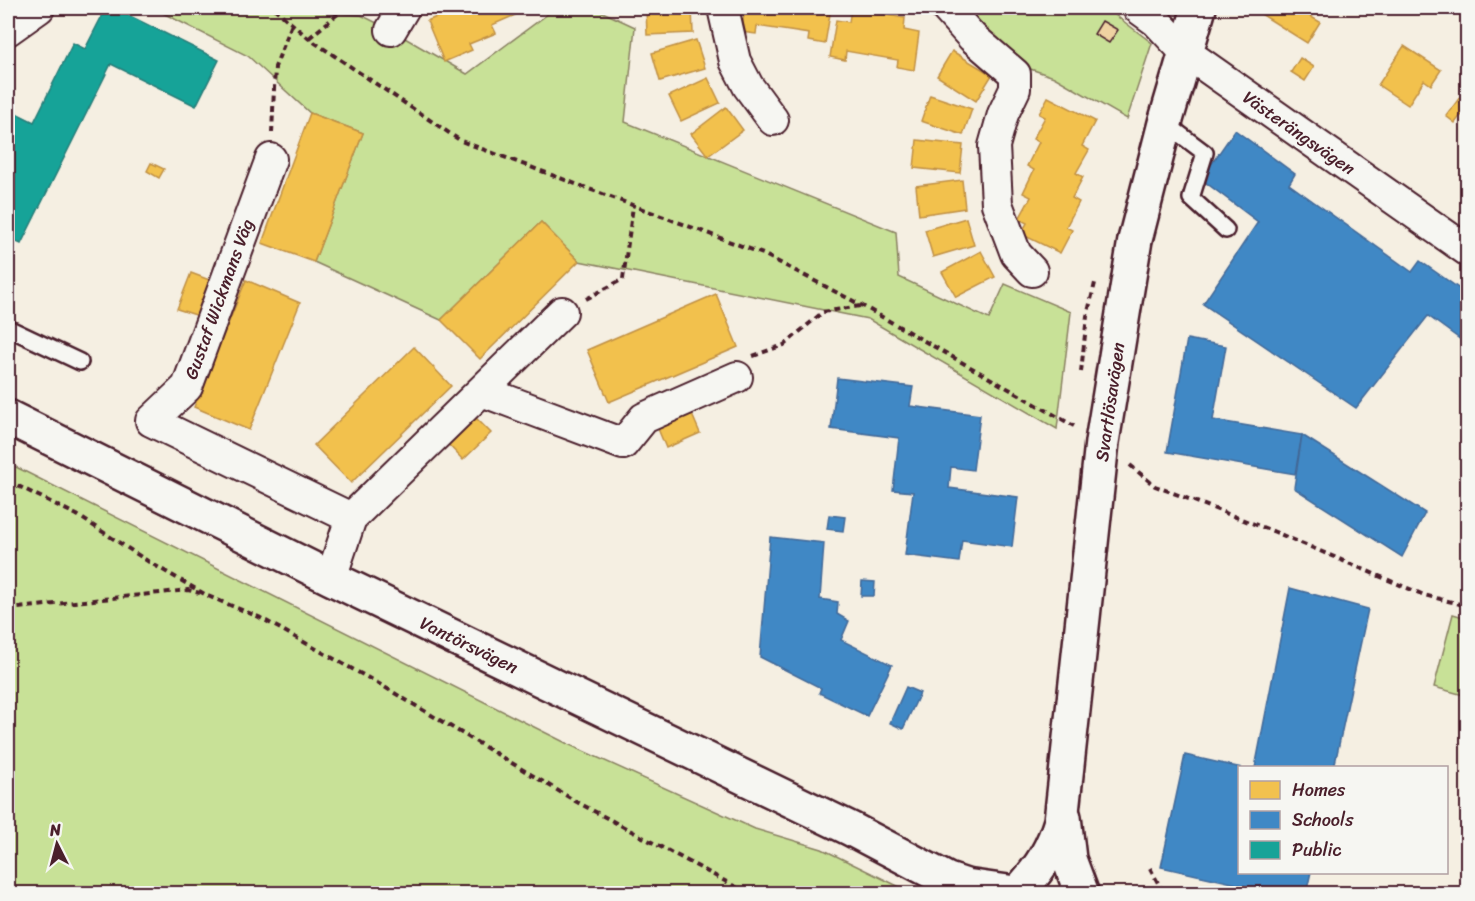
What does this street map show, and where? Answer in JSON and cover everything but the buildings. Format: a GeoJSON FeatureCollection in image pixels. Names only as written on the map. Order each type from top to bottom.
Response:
{"type":"FeatureCollection","features":[{"type":"Feature","properties":{"kind":"street"},"geometry":{"type":"LineString","coordinates":[[8,30],[39,8]]}},
{"type":"Feature","properties":{"kind":"street"},"geometry":{"type":"LineString","coordinates":[[723,8],[735,61],[748,86],[773,120]]}},
{"type":"Feature","properties":{"kind":"street"},"geometry":{"type":"LineString","coordinates":[[946,8],[972,37],[1015,74],[1015,89],[1003,114],[994,146],[997,204],[1016,254],[1032,271]]}},
{"type":"Feature","properties":{"kind":"street","name":"Västerängsvägen"},"geometry":{"type":"LineString","coordinates":[[1138,8],[1156,21],[1185,52],[1467,251]]}},
{"type":"Feature","properties":{"kind":"street","name":"Svartlösavägen"},"geometry":{"type":"LineString","coordinates":[[1018,891],[1048,856],[1061,821],[1102,442],[1135,240],[1165,123],[1199,8]]}},
{"type":"Feature","properties":{"kind":"street","name":"Gustaf Wickmans Väg"},"geometry":{"type":"LineString","coordinates":[[271,159],[187,387],[151,421],[351,518]]}},
{"type":"Feature","properties":{"kind":"street"},"geometry":{"type":"LineString","coordinates":[[332,578],[351,518],[562,312]]}},
{"type":"Feature","properties":{"kind":"street"},"geometry":{"type":"LineString","coordinates":[[482,391],[623,444],[644,418],[737,377]]}},
{"type":"Feature","properties":{"kind":"street","name":"Vantörsvägen"},"geometry":{"type":"LineString","coordinates":[[8,417],[332,578],[851,829],[931,873],[966,886],[1018,891],[1036,883],[1052,882],[1067,886],[1078,894]]}},
{"type":"Feature","properties":{"kind":"street","name":"Svartlösavägen"},"geometry":{"type":"LineString","coordinates":[[1064,804],[1069,859],[1082,894]]}},
{"type":"Feature","properties":{"kind":"street","name":"Vantörsvägen"},"geometry":{"type":"LineString","coordinates":[[931,873],[958,894]]}},
{"type":"Feature","properties":{"kind":"lane"},"geometry":{"type":"LineString","coordinates":[[1165,123],[1205,153],[1191,198],[1226,230]]}},
{"type":"Feature","properties":{"kind":"lane"},"geometry":{"type":"LineString","coordinates":[[8,328],[80,362]]}},
{"type":"Feature","properties":{"kind":"path"},"geometry":{"type":"LineString","coordinates":[[274,8],[309,38],[461,141],[763,254],[861,305],[1102,442],[1155,486],[1275,532],[1424,595],[1467,606]]}},
{"type":"Feature","properties":{"kind":"path"},"geometry":{"type":"LineString","coordinates":[[309,38],[345,8]]}},
{"type":"Feature","properties":{"kind":"path"},"geometry":{"type":"LineString","coordinates":[[271,159],[275,67],[292,24]]}},
{"type":"Feature","properties":{"kind":"path"},"geometry":{"type":"LineString","coordinates":[[562,312],[623,279],[633,206]]}},
{"type":"Feature","properties":{"kind":"path"},"geometry":{"type":"LineString","coordinates":[[737,377],[742,360],[784,345],[823,312],[861,305]]}},
{"type":"Feature","properties":{"kind":"path"},"geometry":{"type":"LineString","coordinates":[[8,481],[77,515],[149,562],[208,596]]}},
{"type":"Feature","properties":{"kind":"path"},"geometry":{"type":"LineString","coordinates":[[8,609],[189,590],[208,596],[269,622],[381,685],[578,802],[749,894]]}},
{"type":"Feature","properties":{"kind":"path"},"geometry":{"type":"LineString","coordinates":[[1150,868],[1164,894]]}},
{"type":"Feature","properties":{"kind":"green space"},"geometry":{"type":"Polygon","coordinates":[[[153,8],[319,8],[323,12],[361,15],[467,74],[556,8],[594,8],[635,27],[625,122],[896,232],[899,277],[989,319],[1005,284],[1071,312],[1057,429],[868,319],[579,261],[541,222],[441,320],[314,262],[363,133],[310,113],[248,56],[153,8]]]}},
{"type":"Feature","properties":{"kind":"green space"},"geometry":{"type":"Polygon","coordinates":[[[965,8],[1106,8],[1152,43],[1127,119],[1054,77],[1010,62],[965,8]]]}},
{"type":"Feature","properties":{"kind":"green space"},"geometry":{"type":"Polygon","coordinates":[[[8,463],[570,745],[755,829],[822,849],[912,893],[8,893],[8,463]]]}},
{"type":"Feature","properties":{"kind":"green space"},"geometry":{"type":"Polygon","coordinates":[[[1453,614],[1467,618],[1467,696],[1434,687],[1453,614]]]}}]}
